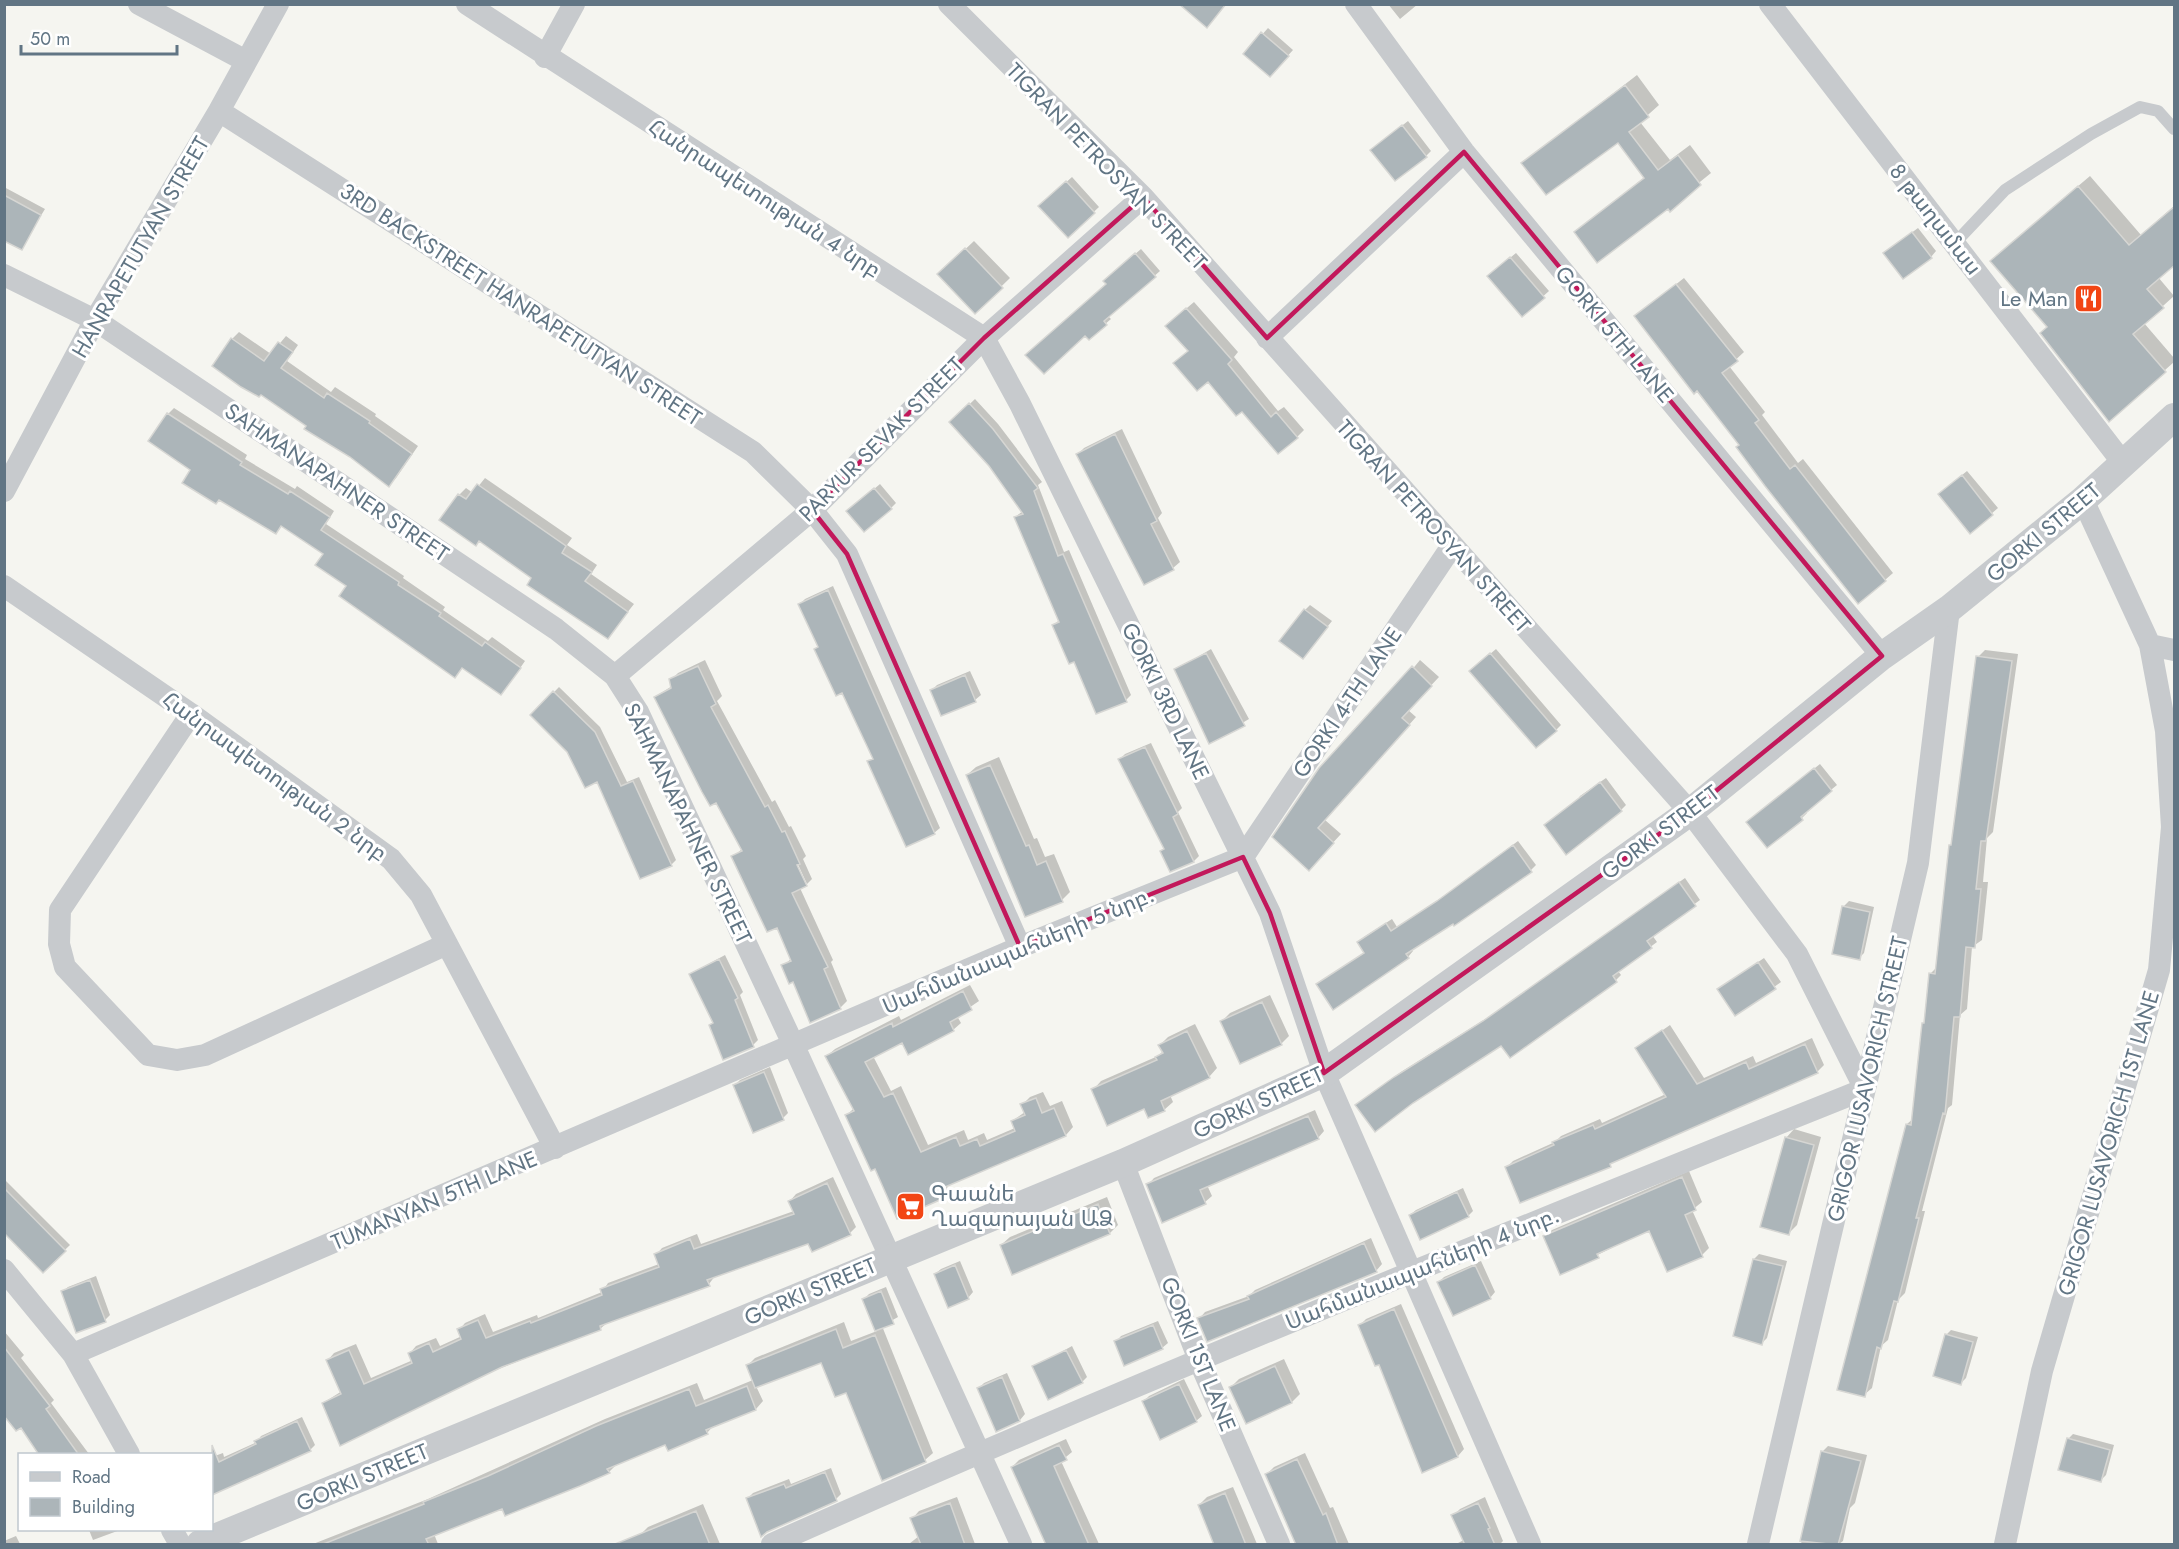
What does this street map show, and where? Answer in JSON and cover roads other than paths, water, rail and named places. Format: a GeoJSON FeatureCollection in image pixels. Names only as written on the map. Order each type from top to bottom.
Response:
{"type":"FeatureCollection","features":[{"type":"Feature","properties":{"kind":"street"},"geometry":{"type":"LineString","coordinates":[[140,4],[246,62]]}},
{"type":"Feature","properties":{"kind":"street","name":"HANRAPETUTYAN STREET"},"geometry":{"type":"LineString","coordinates":[[4,491],[95,320],[219,111],[278,4]]}},
{"type":"Feature","properties":{"kind":"street","name":"Հանրապետության 4 նրբ"},"geometry":{"type":"LineString","coordinates":[[467,4],[984,338]]}},
{"type":"Feature","properties":{"kind":"street"},"geometry":{"type":"LineString","coordinates":[[546,57],[574,4]]}},
{"type":"Feature","properties":{"kind":"street","name":"TIGRAN PETROSYAN STREET"},"geometry":{"type":"LineString","coordinates":[[949,4],[1143,197],[1690,812],[1797,954],[1865,1089]]}},
{"type":"Feature","properties":{"kind":"street","name":"GORKI 5TH LANE"},"geometry":{"type":"LineString","coordinates":[[1356,4],[1464,152],[1882,656]]}},
{"type":"Feature","properties":{"kind":"street","name":"8 թաղամաս"},"geometry":{"type":"LineString","coordinates":[[1770,4],[2123,463]]}},
{"type":"Feature","properties":{"kind":"street","name":"3RD BACKSTREET HANRAPETUTYAN STREET"},"geometry":{"type":"LineString","coordinates":[[219,111],[753,452],[812,510],[847,554],[1020,947]]}},
{"type":"Feature","properties":{"kind":"street"},"geometry":{"type":"LineString","coordinates":[[1267,338],[1464,152]]}},
{"type":"Feature","properties":{"kind":"street","name":"PARYUR SEVAK STREET"},"geometry":{"type":"LineString","coordinates":[[615,676],[812,510],[984,338],[1143,197]]}},
{"type":"Feature","properties":{"kind":"street","name":"SAHMANAPAHNER STREET"},"geometry":{"type":"LineString","coordinates":[[4,275],[95,320],[556,628],[615,676],[638,712],[981,1451],[1021,1545]]}},
{"type":"Feature","properties":{"kind":"street","name":"GORKI 3RD LANE"},"geometry":{"type":"LineString","coordinates":[[984,338],[1020,404],[1270,914],[1324,1073],[1530,1545]]}},
{"type":"Feature","properties":{"kind":"street","name":"GORKI STREET"},"geometry":{"type":"LineString","coordinates":[[200,1545],[1123,1163],[1324,1073],[1690,812],[1882,656],[1949,609],[2083,500],[2175,417]]}},
{"type":"Feature","properties":{"kind":"street","name":"GRIGOR LUSAVORICH 1ST LANE"},"geometry":{"type":"LineString","coordinates":[[2005,1545],[2042,1371],[2159,970],[2172,826],[2166,731],[2150,645],[2083,500]]}},
{"type":"Feature","properties":{"kind":"street","name":"GORKI 4-TH LANE"},"geometry":{"type":"LineString","coordinates":[[1242,857],[1452,546]]}},
{"type":"Feature","properties":{"kind":"street","name":"Հանրապետության 2 նրբ"},"geometry":{"type":"LineString","coordinates":[[4,586],[191,714],[391,859],[421,895],[555,1148]]}},
{"type":"Feature","properties":{"kind":"street","name":"GRIGOR LUSAVORICH STREET"},"geometry":{"type":"LineString","coordinates":[[1758,1545],[1918,863],[1949,609]]}},
{"type":"Feature","properties":{"kind":"street"},"geometry":{"type":"LineString","coordinates":[[2150,645],[2175,650]]}},
{"type":"Feature","properties":{"kind":"street"},"geometry":{"type":"LineString","coordinates":[[191,714],[60,910],[59,944],[65,968],[148,1055],[177,1060],[205,1055],[447,944]]}},
{"type":"Feature","properties":{"kind":"street","name":"Սահմանապահների 5 նրբ."},"geometry":{"type":"LineString","coordinates":[[793,1044],[1020,947],[1242,857]]}},
{"type":"Feature","properties":{"kind":"street","name":"TUMANYAN 5TH LANE"},"geometry":{"type":"LineString","coordinates":[[73,1354],[793,1044]]}},
{"type":"Feature","properties":{"kind":"street","name":"Սահմանապահների 4 նրբ."},"geometry":{"type":"LineString","coordinates":[[772,1545],[981,1451],[1412,1271],[1865,1089]]}},
{"type":"Feature","properties":{"kind":"street","name":"GORKI 1ST LANE"},"geometry":{"type":"LineString","coordinates":[[1123,1163],[1199,1360],[1279,1545]]}},
{"type":"Feature","properties":{"kind":"street"},"geometry":{"type":"LineString","coordinates":[[4,1270],[73,1354],[128,1453]]}},
{"type":"Feature","properties":{"kind":"street"},"geometry":{"type":"LineString","coordinates":[[173,1531],[180,1545]]}},
{"type":"Feature","properties":{"kind":"lane"},"geometry":{"type":"LineString","coordinates":[[1955,243],[2005,189],[2091,134],[2140,107],[2158,111],[2175,129]]}},
{"type":"Feature","properties":{"kind":"place","name":"Le Man"},"geometry":{"type":"Point","coordinates":[2089,298]}},
{"type":"Feature","properties":{"kind":"place","name":"Գաանե Ղազարայան ԱՁ"},"geometry":{"type":"Point","coordinates":[910,1206]}}]}
